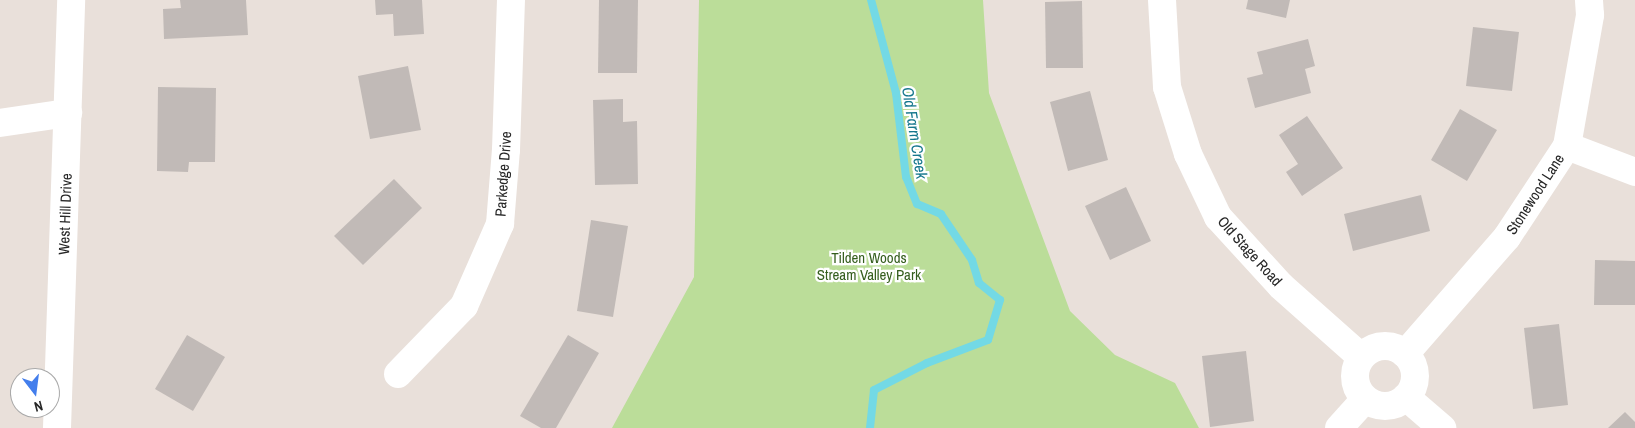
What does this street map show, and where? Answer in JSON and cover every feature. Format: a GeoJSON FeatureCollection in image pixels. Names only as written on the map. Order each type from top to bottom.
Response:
{"type":"FeatureCollection","features":[{"type":"Feature","properties":{"kind":"street","name":"West Hill Drive"},"geometry":{"type":"LineString","coordinates":[[57,428],[70,0]]}},
{"type":"Feature","properties":{"kind":"street","name":"Parkedge Drive"},"geometry":{"type":"LineString","coordinates":[[398,374],[464,306],[500,224],[506,150],[511,0]]}},
{"type":"Feature","properties":{"kind":"street","name":"Old Stage Road"},"geometry":{"type":"LineString","coordinates":[[1162,0],[1168,88],[1188,154],[1218,217],[1281,286],[1361,357]]}},
{"type":"Feature","properties":{"kind":"street","name":"Stonewood Lane"},"geometry":{"type":"LineString","coordinates":[[1405,354],[1507,237],[1567,146],[1590,15],[1589,0]]}},
{"type":"Feature","properties":{"kind":"street"},"geometry":{"type":"LineString","coordinates":[[0,123],[68,113]]}},
{"type":"Feature","properties":{"kind":"street"},"geometry":{"type":"LineString","coordinates":[[1567,146],[1635,172]]}},
{"type":"Feature","properties":{"kind":"street"},"geometry":{"type":"LineString","coordinates":[[1380,346],[1391,347],[1405,354],[1413,367],[1415,378],[1406,397],[1389,406],[1378,406],[1365,399],[1356,386],[1354,375],[1361,357],[1380,346]]}},
{"type":"Feature","properties":{"kind":"street"},"geometry":{"type":"LineString","coordinates":[[1406,397],[1442,428]]}},
{"type":"Feature","properties":{"kind":"street"},"geometry":{"type":"LineString","coordinates":[[1339,428],[1365,399]]}},
{"type":"Feature","properties":{"kind":"green space","name":"Tilden Woods Stream Valley Park"},"geometry":{"type":"Polygon","coordinates":[[[699,0],[983,0],[989,93],[1070,311],[1115,355],[1175,383],[1199,428],[612,428],[694,277],[699,0]]]}},
{"type":"Feature","properties":{"kind":"building"},"geometry":{"type":"Polygon","coordinates":[[[180,0],[246,0],[248,35],[164,39],[163,9],[181,8],[180,0]]]}},
{"type":"Feature","properties":{"kind":"building"},"geometry":{"type":"Polygon","coordinates":[[[375,0],[422,0],[424,34],[394,36],[393,14],[376,15],[375,0]]]}},
{"type":"Feature","properties":{"kind":"building"},"geometry":{"type":"Polygon","coordinates":[[[599,0],[638,0],[637,73],[598,73],[599,0]]]}},
{"type":"Feature","properties":{"kind":"building"},"geometry":{"type":"Polygon","coordinates":[[[1248,0],[1290,0],[1286,18],[1246,9],[1248,0]]]}},
{"type":"Feature","properties":{"kind":"building"},"geometry":{"type":"Polygon","coordinates":[[[1082,1],[1083,68],[1046,68],[1045,2],[1082,1]]]}},
{"type":"Feature","properties":{"kind":"building"},"geometry":{"type":"Polygon","coordinates":[[[1473,27],[1519,32],[1512,91],[1466,86],[1473,27]]]}},
{"type":"Feature","properties":{"kind":"building"},"geometry":{"type":"Polygon","coordinates":[[[1308,39],[1315,66],[1305,69],[1311,93],[1255,108],[1247,78],[1263,74],[1257,52],[1308,39]]]}},
{"type":"Feature","properties":{"kind":"building"},"geometry":{"type":"Polygon","coordinates":[[[408,66],[421,130],[370,139],[358,76],[408,66]]]}},
{"type":"Feature","properties":{"kind":"building"},"geometry":{"type":"Polygon","coordinates":[[[158,87],[216,88],[215,162],[189,162],[188,172],[157,171],[158,87]]]}},
{"type":"Feature","properties":{"kind":"building"},"geometry":{"type":"Polygon","coordinates":[[[1090,91],[1108,160],[1068,171],[1050,102],[1090,91]]]}},
{"type":"Feature","properties":{"kind":"building"},"geometry":{"type":"Polygon","coordinates":[[[623,99],[623,122],[637,121],[638,184],[595,185],[593,100],[623,99]]]}},
{"type":"Feature","properties":{"kind":"building"},"geometry":{"type":"Polygon","coordinates":[[[1460,109],[1497,130],[1467,181],[1431,160],[1460,109]]]}},
{"type":"Feature","properties":{"kind":"building"},"geometry":{"type":"Polygon","coordinates":[[[1307,116],[1343,168],[1302,196],[1286,172],[1298,164],[1279,135],[1307,116]]]}},
{"type":"Feature","properties":{"kind":"building"},"geometry":{"type":"Polygon","coordinates":[[[394,179],[422,208],[363,265],[334,236],[394,179]]]}},
{"type":"Feature","properties":{"kind":"building"},"geometry":{"type":"Polygon","coordinates":[[[1126,187],[1151,241],[1110,260],[1085,206],[1126,187]]]}},
{"type":"Feature","properties":{"kind":"building"},"geometry":{"type":"Polygon","coordinates":[[[1421,195],[1430,231],[1353,251],[1344,214],[1421,195]]]}},
{"type":"Feature","properties":{"kind":"building"},"geometry":{"type":"Polygon","coordinates":[[[591,220],[628,226],[613,317],[577,311],[591,220]]]}},
{"type":"Feature","properties":{"kind":"building"},"geometry":{"type":"Polygon","coordinates":[[[1595,260],[1635,261],[1635,305],[1594,305],[1595,260]]]}},
{"type":"Feature","properties":{"kind":"building"},"geometry":{"type":"Polygon","coordinates":[[[1559,324],[1568,405],[1533,409],[1524,328],[1559,324]]]}},
{"type":"Feature","properties":{"kind":"building"},"geometry":{"type":"Polygon","coordinates":[[[187,335],[225,357],[193,411],[155,389],[187,335]]]}},
{"type":"Feature","properties":{"kind":"building"},"geometry":{"type":"Polygon","coordinates":[[[568,335],[599,353],[556,428],[541,428],[520,416],[568,335]]]}},
{"type":"Feature","properties":{"kind":"building"},"geometry":{"type":"Polygon","coordinates":[[[1246,351],[1254,421],[1210,427],[1202,356],[1246,351]]]}},
{"type":"Feature","properties":{"kind":"building"},"geometry":{"type":"Polygon","coordinates":[[[1625,412],[1635,422],[1635,428],[1608,428],[1625,412]]]}},
{"type":"Feature","properties":{"kind":"waterway","name":"Old Farm Creek"},"geometry":{"type":"LineString","coordinates":[[870,428],[874,390],[927,363],[988,340],[1000,300],[979,283],[972,260],[941,214],[917,204],[906,177],[896,93],[871,0]]}}]}
